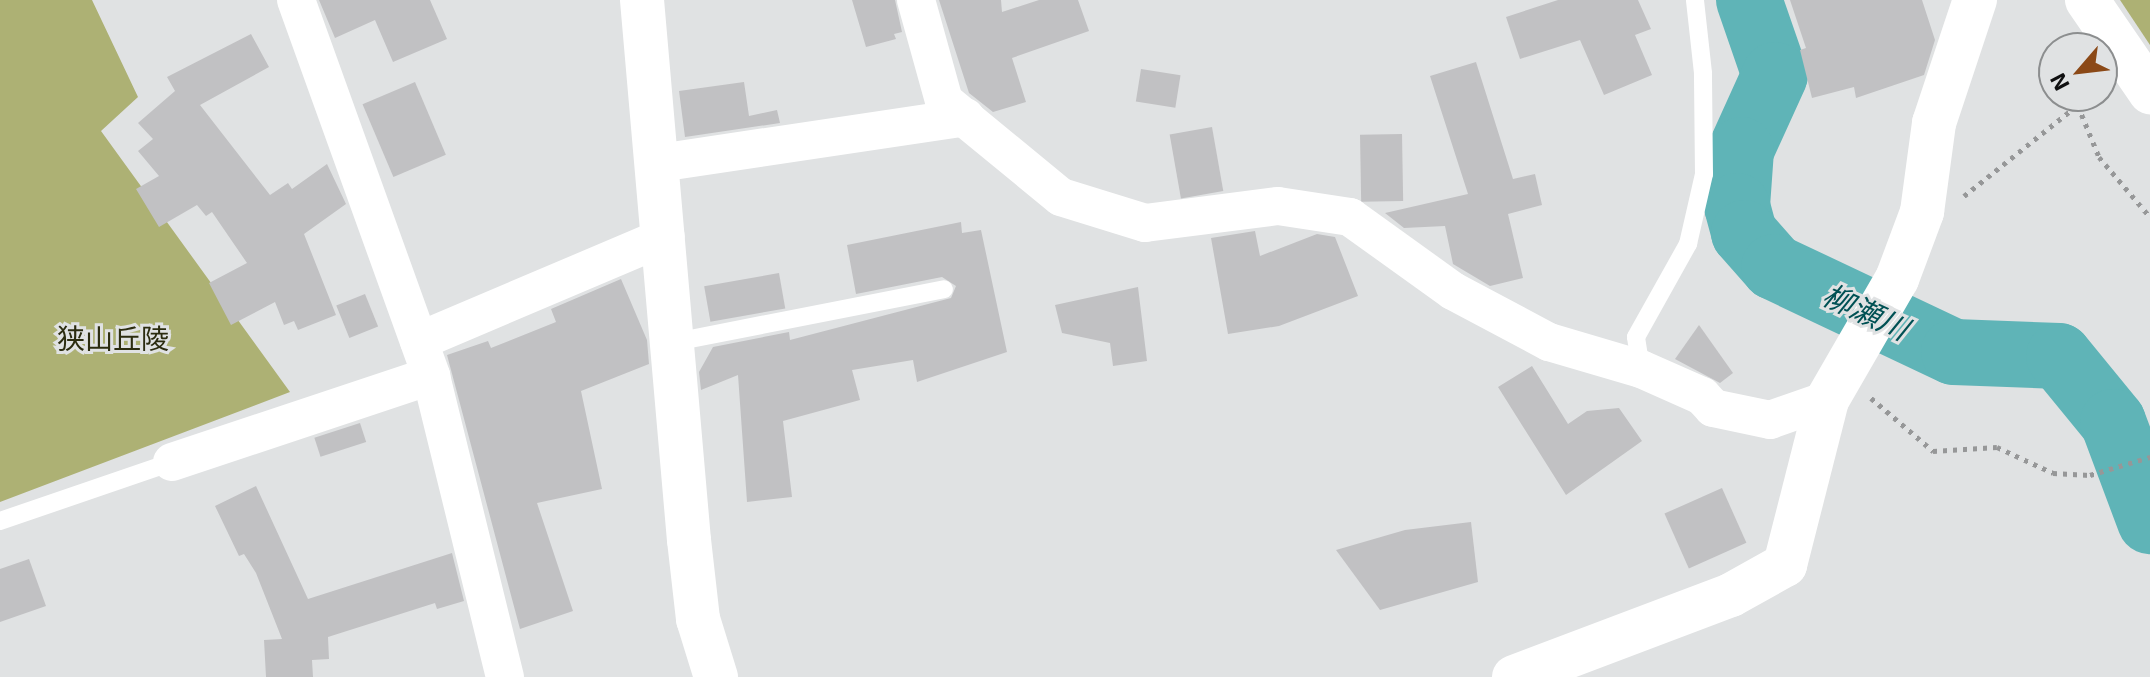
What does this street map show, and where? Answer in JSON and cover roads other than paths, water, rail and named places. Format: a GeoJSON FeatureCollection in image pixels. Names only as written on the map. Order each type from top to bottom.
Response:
{"type":"FeatureCollection","features":[{"type":"Feature","properties":{"kind":"street"},"geometry":{"type":"LineString","coordinates":[[296,0],[425,358],[505,677]]}},
{"type":"Feature","properties":{"kind":"street"},"geometry":{"type":"LineString","coordinates":[[642,0],[666,236],[698,619],[716,677]]}},
{"type":"Feature","properties":{"kind":"street"},"geometry":{"type":"LineString","coordinates":[[916,0],[944,101],[1061,197],[1145,223],[1278,206],[1350,217],[1453,291],[1549,342],[1641,369],[1702,396],[1713,408],[1770,420],[1842,374]]}},
{"type":"Feature","properties":{"kind":"street"},"geometry":{"type":"LineString","coordinates":[[1514,677],[1731,595],[1785,565],[1842,374],[1897,279],[1922,212],[1934,123],[1975,0]]}},
{"type":"Feature","properties":{"kind":"street"},"geometry":{"type":"LineString","coordinates":[[2087,0],[2150,92]]}},
{"type":"Feature","properties":{"kind":"street"},"geometry":{"type":"LineString","coordinates":[[659,163],[966,117]]}},
{"type":"Feature","properties":{"kind":"street"},"geometry":{"type":"LineString","coordinates":[[172,462],[425,358],[666,236]]}},
{"type":"Feature","properties":{"kind":"lane"},"geometry":{"type":"LineString","coordinates":[[1641,369],[1636,337],[1688,244],[1704,174],[1703,73],[1695,0]]}},
{"type":"Feature","properties":{"kind":"lane"},"geometry":{"type":"LineString","coordinates":[[675,342],[944,289]]}},
{"type":"Feature","properties":{"kind":"lane"},"geometry":{"type":"LineString","coordinates":[[0,521],[172,462]]}},
{"type":"Feature","properties":{"kind":"waterway","name":"柳瀬川"},"geometry":{"type":"LineString","coordinates":[[1749,0],[1775,75],[1741,150],[1737,206],[1744,233],[1774,267],[1954,352],[2059,356],[2113,422],[2150,521]]}},
{"type":"Feature","properties":{"kind":"park label","name":"狭山丘陵"},"geometry":{"type":"Point","coordinates":[113,338]}}]}
